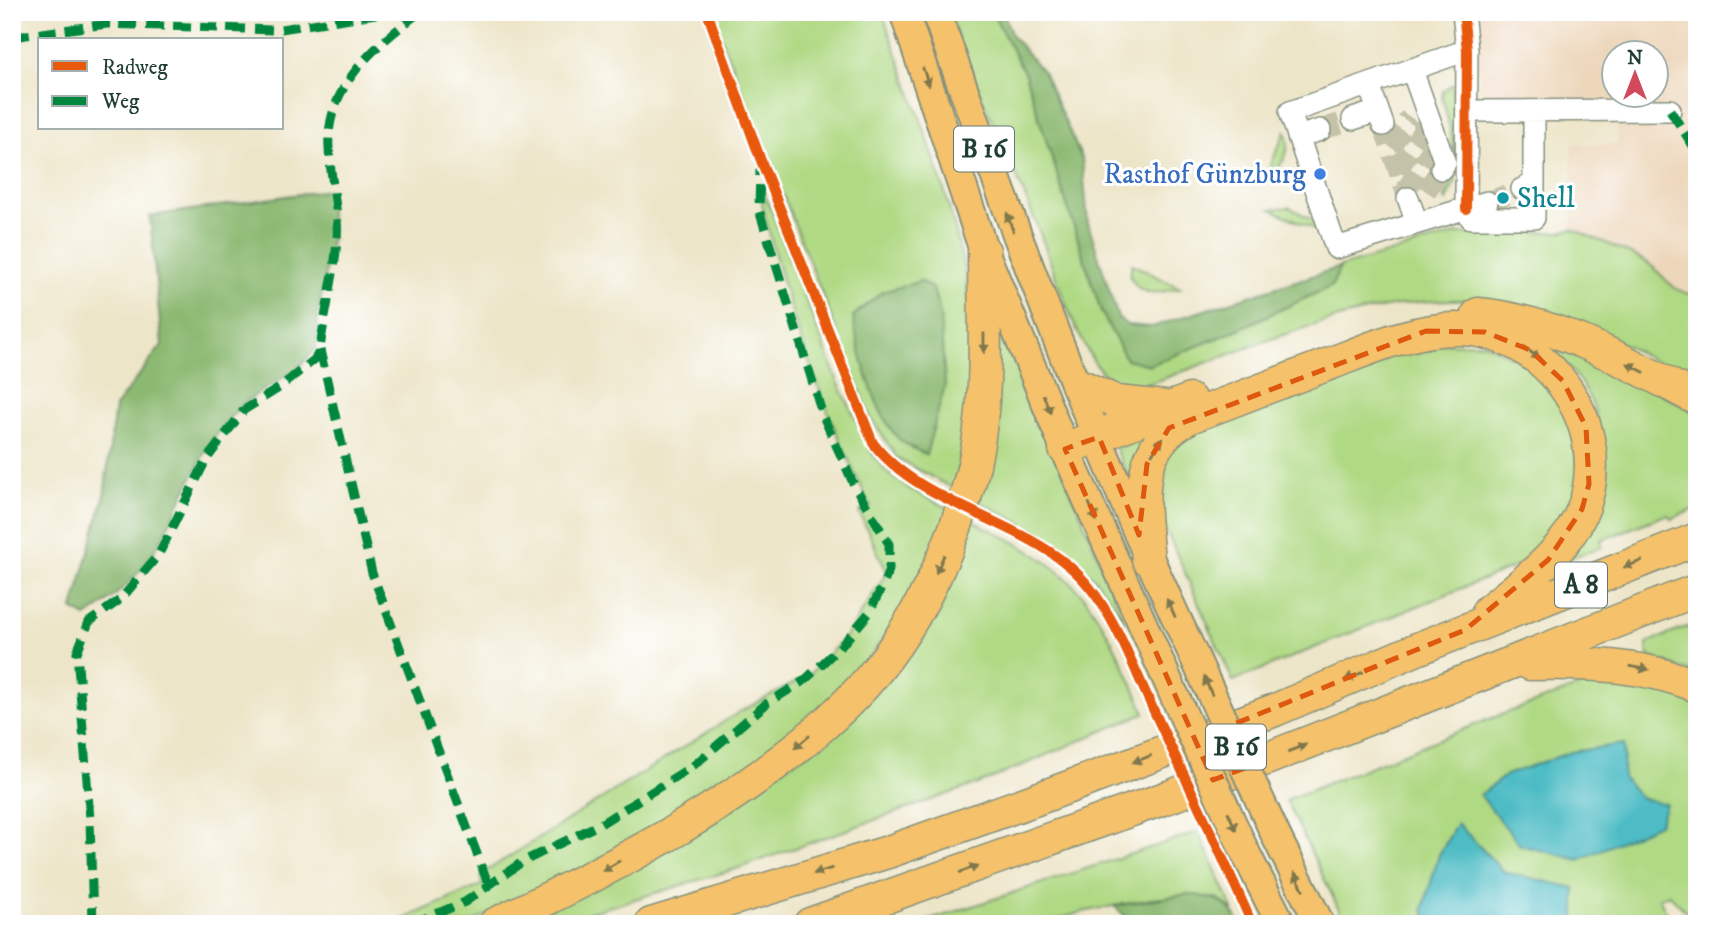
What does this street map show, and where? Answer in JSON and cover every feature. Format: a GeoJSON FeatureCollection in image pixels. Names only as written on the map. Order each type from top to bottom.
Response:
{"type":"FeatureCollection","features":[{"type":"Feature","properties":{"kind":"highway"},"geometry":{"type":"LineString","coordinates":[[495,924],[586,881],[725,798],[787,754],[845,705],[886,656],[924,600],[952,537],[971,475],[984,376],[984,251]]}},
{"type":"Feature","properties":{"kind":"highway"},"geometry":{"type":"LineString","coordinates":[[1065,449],[1352,336],[1404,321],[1468,313],[1517,319],[1576,337],[1697,399]]}},
{"type":"Feature","properties":{"kind":"highway"},"geometry":{"type":"LineString","coordinates":[[1149,559],[1144,492],[1147,464],[1169,428],[1202,412],[1414,335],[1457,329],[1485,332],[1530,350],[1563,381],[1578,405],[1586,427],[1589,484],[1583,509],[1570,534],[1534,573],[1465,630]]}},
{"type":"Feature","properties":{"kind":"highway"},"geometry":{"type":"LineString","coordinates":[[1077,384],[1116,402],[1170,408]]}},
{"type":"Feature","properties":{"kind":"highway","name":"A 8"},"geometry":{"type":"LineString","coordinates":[[651,924],[888,852],[1022,804],[1275,710],[1465,630],[1697,539]]}},
{"type":"Feature","properties":{"kind":"highway","name":"A 8"},"geometry":{"type":"LineString","coordinates":[[810,924],[1186,790],[1697,590]]}},
{"type":"Feature","properties":{"kind":"highway"},"geometry":{"type":"LineString","coordinates":[[1510,664],[1623,666],[1663,673],[1697,686]]}},
{"type":"Feature","properties":{"kind":"main road","name":"B 16"},"geometry":{"type":"LineString","coordinates":[[904,12],[984,251],[1065,449],[1245,852],[1281,924]]}},
{"type":"Feature","properties":{"kind":"main road","name":"B 16"},"geometry":{"type":"LineString","coordinates":[[936,12],[1016,240],[1149,559],[1277,838],[1320,924]]}},
{"type":"Feature","properties":{"kind":"street"},"geometry":{"type":"LineString","coordinates":[[1463,12],[1467,50],[1466,209],[1471,218],[1534,218],[1527,187],[1534,111]]}},
{"type":"Feature","properties":{"kind":"street"},"geometry":{"type":"LineString","coordinates":[[1467,50],[1290,112],[1336,248],[1416,206],[1466,209],[1487,202]]}},
{"type":"Feature","properties":{"kind":"street"},"geometry":{"type":"LineString","coordinates":[[1412,70],[1445,163],[1441,169]]}},
{"type":"Feature","properties":{"kind":"street"},"geometry":{"type":"LineString","coordinates":[[1353,119],[1380,118],[1369,85]]}},
{"type":"Feature","properties":{"kind":"street"},"geometry":{"type":"LineString","coordinates":[[1410,117],[1422,98]]}},
{"type":"Feature","properties":{"kind":"street"},"geometry":{"type":"LineString","coordinates":[[1467,111],[1670,110]]}},
{"type":"Feature","properties":{"kind":"street"},"geometry":{"type":"LineString","coordinates":[[1298,137],[1320,130]]}},
{"type":"Feature","properties":{"kind":"highlighted area"},"geometry":{"type":"Polygon","coordinates":[[[1426,331],[1485,332],[1530,350],[1563,381],[1586,427],[1589,484],[1582,509],[1548,560],[1465,630],[1227,727],[1245,768],[1213,780],[1065,449],[1099,437],[1139,535],[1147,464],[1169,428],[1426,331]]]}},
{"type":"Feature","properties":{"kind":"shaded area"},"geometry":{"type":"Polygon","coordinates":[[[1477,12],[1696,12],[1697,295],[1676,289],[1660,278],[1646,261],[1572,229],[1572,145],[1618,144],[1618,110],[1480,109],[1477,12]]]}},
{"type":"Feature","properties":{"kind":"green space"},"geometry":{"type":"Polygon","coordinates":[[[711,12],[882,12],[944,190],[966,281],[972,327],[973,374],[969,417],[956,490],[898,459],[871,418],[711,12]]]}},
{"type":"Feature","properties":{"kind":"green space"},"geometry":{"type":"Polygon","coordinates":[[[949,12],[992,12],[1025,74],[1101,311],[1126,359],[1150,365],[1225,335],[1332,286],[1340,267],[1456,234],[1560,232],[1572,229],[1643,260],[1672,286],[1697,295],[1697,387],[1628,346],[1555,314],[1503,302],[1450,300],[1398,305],[1347,316],[1295,331],[1145,385],[1127,387],[1114,383],[1089,354],[1070,315],[1032,212],[949,12]]]}},
{"type":"Feature","properties":{"kind":"green space"},"geometry":{"type":"Polygon","coordinates":[[[992,12],[1003,12],[1012,36],[1043,72],[1082,159],[1088,223],[1118,318],[1127,325],[1152,327],[1340,267],[1332,286],[1225,335],[1150,365],[1126,359],[1101,311],[1025,74],[992,12]]]}},
{"type":"Feature","properties":{"kind":"green space"},"geometry":{"type":"Polygon","coordinates":[[[1453,84],[1456,180],[1446,201],[1444,198],[1452,173],[1453,148],[1442,97],[1443,91],[1453,84]]]}},
{"type":"Feature","properties":{"kind":"green space"},"geometry":{"type":"Polygon","coordinates":[[[1285,131],[1287,153],[1275,171],[1264,181],[1285,131]]]}},
{"type":"Feature","properties":{"kind":"green space"},"geometry":{"type":"Polygon","coordinates":[[[328,190],[332,236],[318,314],[316,348],[299,366],[249,400],[225,423],[202,458],[166,532],[141,570],[106,603],[86,617],[73,609],[104,497],[115,407],[162,345],[150,216],[328,190]]]}},
{"type":"Feature","properties":{"kind":"green space"},"geometry":{"type":"Polygon","coordinates":[[[765,195],[838,382],[873,455],[886,472],[906,487],[950,509],[911,598],[852,683],[773,753],[590,865],[468,924],[392,924],[482,885],[480,875],[741,711],[808,676],[847,635],[887,572],[859,512],[871,507],[837,433],[794,320],[762,203],[765,195]]]}},
{"type":"Feature","properties":{"kind":"green space"},"geometry":{"type":"Polygon","coordinates":[[[1289,207],[1311,219],[1321,232],[1271,209],[1289,207]]]}},
{"type":"Feature","properties":{"kind":"green space"},"geometry":{"type":"Polygon","coordinates":[[[1132,264],[1180,288],[1158,292],[1145,291],[1134,283],[1130,276],[1132,264]]]}},
{"type":"Feature","properties":{"kind":"green space"},"geometry":{"type":"Polygon","coordinates":[[[921,281],[933,289],[940,314],[945,385],[926,455],[898,438],[882,413],[863,363],[853,316],[882,292],[921,281]]]}},
{"type":"Feature","properties":{"kind":"green space"},"geometry":{"type":"Polygon","coordinates":[[[990,294],[1125,623],[1098,583],[1069,554],[1040,534],[977,501],[990,294]]]}},
{"type":"Feature","properties":{"kind":"green space"},"geometry":{"type":"Polygon","coordinates":[[[1484,343],[1536,369],[1576,428],[1578,488],[1547,546],[1514,567],[1233,681],[1154,503],[1166,454],[1188,431],[1419,344],[1484,343]]]}},
{"type":"Feature","properties":{"kind":"green space"},"geometry":{"type":"Polygon","coordinates":[[[1547,343],[1589,357],[1697,412],[1697,508],[1671,519],[1668,514],[1601,540],[1602,547],[1568,559],[1589,528],[1599,497],[1600,432],[1596,415],[1583,386],[1547,343]]]}},
{"type":"Feature","properties":{"kind":"green space"},"geometry":{"type":"Polygon","coordinates":[[[1157,425],[1131,483],[1117,453],[1117,445],[1157,425]]]}},
{"type":"Feature","properties":{"kind":"green space"},"geometry":{"type":"Polygon","coordinates":[[[971,520],[1034,553],[1079,591],[1102,623],[1145,713],[988,780],[736,869],[551,924],[524,924],[820,746],[971,520]]]}},
{"type":"Feature","properties":{"kind":"green space"},"geometry":{"type":"Polygon","coordinates":[[[1697,623],[1697,674],[1648,656],[1647,643],[1697,623]]]}},
{"type":"Feature","properties":{"kind":"green space"},"geometry":{"type":"Polygon","coordinates":[[[1600,679],[1648,681],[1697,697],[1697,924],[1669,894],[1659,898],[1669,917],[1668,924],[1346,924],[1286,800],[1487,720],[1600,679]]]}},
{"type":"Feature","properties":{"kind":"green space"},"geometry":{"type":"Polygon","coordinates":[[[1198,832],[1234,911],[1218,898],[1155,898],[1082,912],[1043,924],[918,924],[1198,832]]]}},
{"type":"Feature","properties":{"kind":"green space"},"geometry":{"type":"Polygon","coordinates":[[[1187,894],[1204,896],[1225,904],[1240,924],[1134,924],[1114,906],[1187,894]]]}},
{"type":"Feature","properties":{"kind":"water"},"geometry":{"type":"Polygon","coordinates":[[[1624,744],[1623,778],[1641,798],[1666,804],[1659,824],[1579,860],[1520,845],[1480,795],[1506,775],[1571,752],[1624,744]]]}},
{"type":"Feature","properties":{"kind":"water"},"geometry":{"type":"Polygon","coordinates":[[[1457,823],[1504,872],[1575,888],[1575,921],[1572,924],[1430,924],[1423,909],[1439,855],[1457,823]]]}},
{"type":"Feature","properties":{"kind":"tunnel"},"geometry":{"type":"LineString","coordinates":[[1390,147],[1410,117]]}},
{"type":"Feature","properties":{"kind":"tunnel"},"geometry":{"type":"LineString","coordinates":[[1320,130],[1353,119]]}},
{"type":"Feature","properties":{"kind":"tunnel"},"geometry":{"type":"LineString","coordinates":[[1398,169],[1430,120]]}},
{"type":"Feature","properties":{"kind":"tunnel"},"geometry":{"type":"LineString","coordinates":[[1383,125],[1408,198]]}},
{"type":"Feature","properties":{"kind":"tunnel"},"geometry":{"type":"LineString","coordinates":[[1406,190],[1437,141]]}},
{"type":"Feature","properties":{"kind":"tunnel"},"geometry":{"type":"LineString","coordinates":[[1426,191],[1441,169]]}},
{"type":"Feature","properties":{"kind":"tunnel"},"geometry":{"type":"LineString","coordinates":[[1487,202],[1520,190]]}},
{"type":"Feature","properties":{"kind":"marked path"},"geometry":{"type":"LineString","coordinates":[[144,12],[164,24]]}},
{"type":"Feature","properties":{"kind":"marked path"},"geometry":{"type":"LineString","coordinates":[[12,37],[107,24],[275,30],[388,12]]}},
{"type":"Feature","properties":{"kind":"marked path"},"geometry":{"type":"LineString","coordinates":[[93,924],[90,819],[77,652],[89,622],[121,599],[159,554],[206,460],[244,410],[279,388],[315,359],[320,350],[337,239],[329,148],[330,126],[335,106],[344,87],[370,54],[420,12]]}},
{"type":"Feature","properties":{"kind":"marked path"},"geometry":{"type":"LineString","coordinates":[[1670,110],[1697,152]]}},
{"type":"Feature","properties":{"kind":"marked path"},"geometry":{"type":"LineString","coordinates":[[411,924],[465,902],[522,862],[602,823],[694,765],[766,704],[805,680],[842,645],[869,613],[883,585],[889,570],[889,544],[854,485],[823,416],[759,210],[760,169]]}},
{"type":"Feature","properties":{"kind":"marked path"},"geometry":{"type":"LineString","coordinates":[[320,350],[372,573],[489,886]]}},
{"type":"Feature","properties":{"kind":"cycle path"},"geometry":{"type":"LineString","coordinates":[[707,12],[760,158],[873,443],[891,463],[914,480],[1046,549],[1084,580],[1119,634],[1252,924]]}},
{"type":"Feature","properties":{"kind":"cycle path"},"geometry":{"type":"LineString","coordinates":[[1463,12],[1467,50],[1466,209]]}},
{"type":"Feature","properties":{"kind":"place","name":"Rasthof Günzburg"},"geometry":{"type":"Point","coordinates":[1320,174]}},
{"type":"Feature","properties":{"kind":"place","name":"Shell"},"geometry":{"type":"Point","coordinates":[1503,198]}}]}
